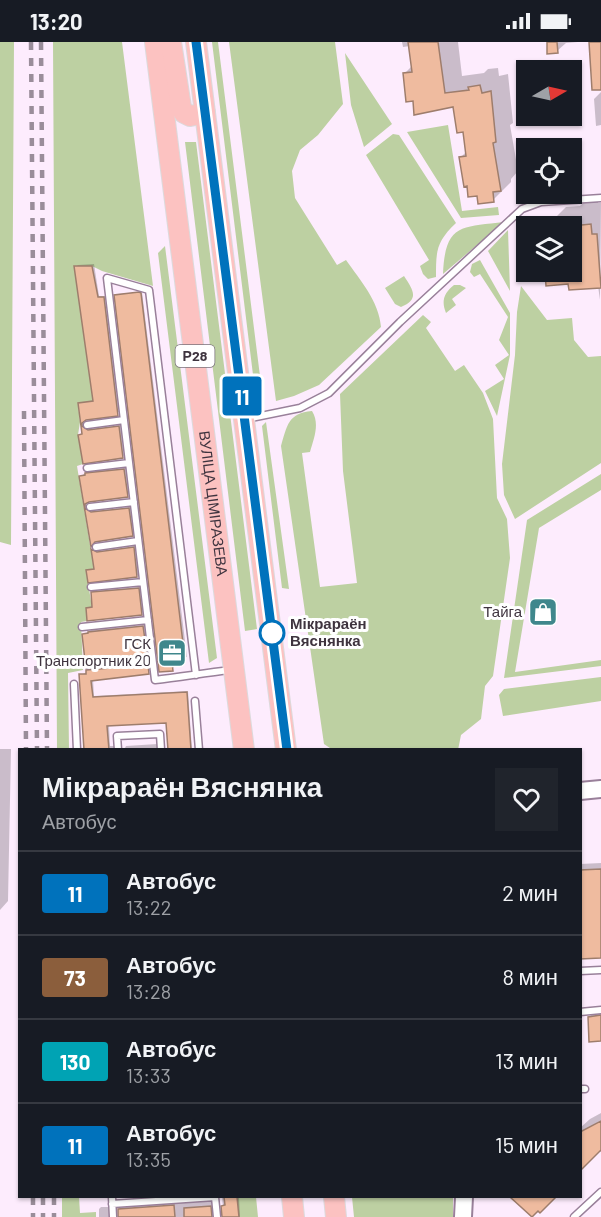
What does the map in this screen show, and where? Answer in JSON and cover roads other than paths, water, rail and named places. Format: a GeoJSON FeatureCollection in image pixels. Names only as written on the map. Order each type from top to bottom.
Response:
{"type":"FeatureCollection","features":[{"type":"Feature","properties":{"kind":"main road","name":"ВУЛІЦА ЦІМІРАЗЕВА"},"geometry":{"type":"LineString","coordinates":[[155,42],[243,748]]}},
{"type":"Feature","properties":{"kind":"main road"},"geometry":{"type":"LineString","coordinates":[[171,42],[181,107],[184,113],[190,116],[205,113]]}},
{"type":"Feature","properties":{"kind":"main road","name":"Р28"},"geometry":{"type":"LineString","coordinates":[[196,42],[286,748]]}},
{"type":"Feature","properties":{"kind":"main road"},"geometry":{"type":"LineString","coordinates":[[292,1198],[294,1217]]}},
{"type":"Feature","properties":{"kind":"main road"},"geometry":{"type":"LineString","coordinates":[[334,1198],[336,1217]]}},
{"type":"Feature","properties":{"kind":"street"},"geometry":{"type":"LineString","coordinates":[[582,791],[601,789]]}},
{"type":"Feature","properties":{"kind":"street"},"geometry":{"type":"LineString","coordinates":[[464,1198],[464,1217]]}},
{"type":"Feature","properties":{"kind":"lane"},"geometry":{"type":"LineString","coordinates":[[245,419],[300,408],[329,393],[400,322],[522,209],[541,202],[601,198]]}},
{"type":"Feature","properties":{"kind":"lane"},"geometry":{"type":"LineString","coordinates":[[196,675],[149,290],[107,278],[155,680],[196,675],[234,670]]}},
{"type":"Feature","properties":{"kind":"lane"},"geometry":{"type":"LineString","coordinates":[[87,425],[124,420]]}},
{"type":"Feature","properties":{"kind":"lane"},"geometry":{"type":"LineString","coordinates":[[87,468],[129,463]]}},
{"type":"Feature","properties":{"kind":"lane"},"geometry":{"type":"LineString","coordinates":[[90,507],[134,502]]}},
{"type":"Feature","properties":{"kind":"lane"},"geometry":{"type":"LineString","coordinates":[[96,547],[138,541]]}},
{"type":"Feature","properties":{"kind":"lane"},"geometry":{"type":"LineString","coordinates":[[91,587],[143,582]]}},
{"type":"Feature","properties":{"kind":"lane"},"geometry":{"type":"LineString","coordinates":[[82,627],[148,620]]}},
{"type":"Feature","properties":{"kind":"lane"},"geometry":{"type":"LineString","coordinates":[[88,665],[152,659]]}},
{"type":"Feature","properties":{"kind":"lane"},"geometry":{"type":"LineString","coordinates":[[74,684],[77,748]]}},
{"type":"Feature","properties":{"kind":"lane"},"geometry":{"type":"LineString","coordinates":[[195,701],[199,748]]}},
{"type":"Feature","properties":{"kind":"lane"},"geometry":{"type":"LineString","coordinates":[[118,748],[117,736],[160,734],[161,748]]}},
{"type":"Feature","properties":{"kind":"lane"},"geometry":{"type":"LineString","coordinates":[[582,971],[601,970]]}},
{"type":"Feature","properties":{"kind":"lane"},"geometry":{"type":"LineString","coordinates":[[582,1012],[601,1010]]}},
{"type":"Feature","properties":{"kind":"lane"},"geometry":{"type":"LineString","coordinates":[[574,1217],[601,1192]]}},
{"type":"Feature","properties":{"kind":"lane"},"geometry":{"type":"LineString","coordinates":[[113,1217],[112,1201],[189,1198]]}},
{"type":"Feature","properties":{"kind":"lane"},"geometry":{"type":"LineString","coordinates":[[215,1198],[217,1217]]}},
{"type":"Feature","properties":{"kind":"railway"},"geometry":{"type":"LineString","coordinates":[[31,42],[37,748]]}},
{"type":"Feature","properties":{"kind":"railway"},"geometry":{"type":"LineString","coordinates":[[41,42],[47,748]]}},
{"type":"Feature","properties":{"kind":"railway"},"geometry":{"type":"LineString","coordinates":[[24,411],[26,748]]}},
{"type":"Feature","properties":{"kind":"railway"},"geometry":{"type":"LineString","coordinates":[[33,1198],[33,1217]]}},
{"type":"Feature","properties":{"kind":"railway"},"geometry":{"type":"LineString","coordinates":[[43,1198],[43,1217]]}},
{"type":"Feature","properties":{"kind":"railway"},"geometry":{"type":"LineString","coordinates":[[54,1198],[54,1217]]}},
{"type":"Feature","properties":{"kind":"place","name":"Тайга"},"geometry":{"type":"Point","coordinates":[543,612]}},
{"type":"Feature","properties":{"kind":"place","name":"Мікрараён Вяснянка"},"geometry":{"type":"Point","coordinates":[272,633]}},
{"type":"Feature","properties":{"kind":"place","name":"ГСК Транспортник 20"},"geometry":{"type":"Point","coordinates":[172,653]}}]}
